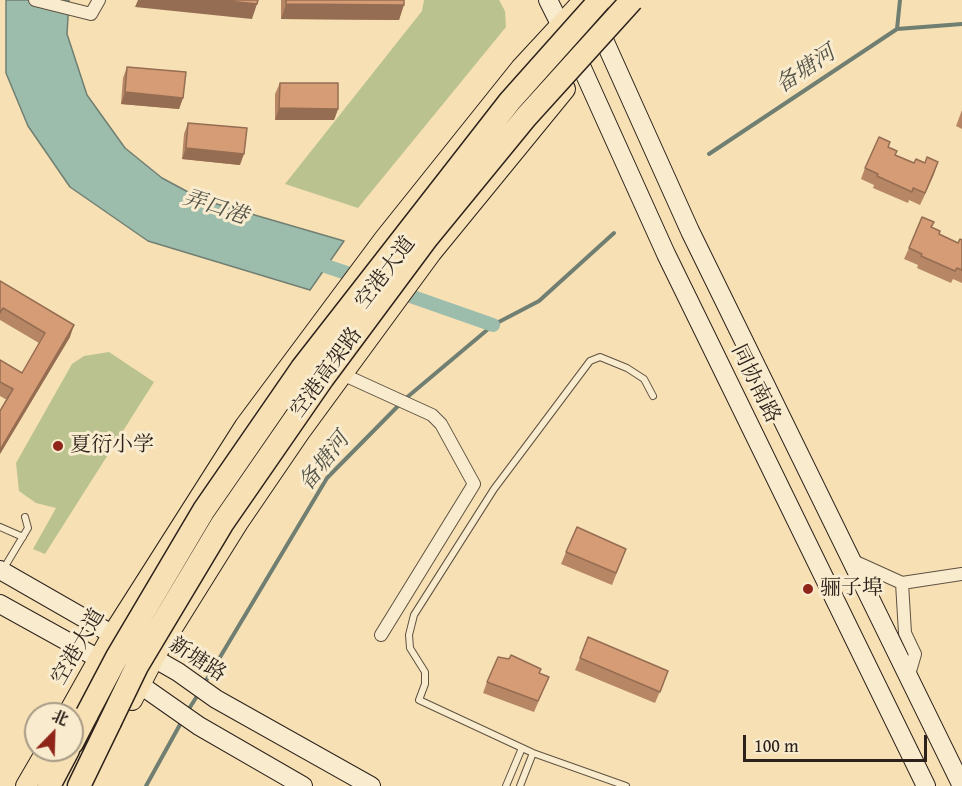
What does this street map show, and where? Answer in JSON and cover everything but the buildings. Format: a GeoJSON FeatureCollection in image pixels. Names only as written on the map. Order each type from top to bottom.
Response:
{"type":"FeatureCollection","features":[{"type":"Feature","properties":{"kind":"highway","name":"空港高架路"},"geometry":{"type":"LineString","coordinates":[[84,720],[117,657],[204,510],[302,368],[503,110],[600,0]]}},
{"type":"Feature","properties":{"kind":"highway","name":"空港高架路"},"geometry":{"type":"LineString","coordinates":[[79,786],[137,666],[215,534],[323,378],[427,238],[498,152],[632,0]]}},
{"type":"Feature","properties":{"kind":"highway"},"geometry":{"type":"LineString","coordinates":[[49,786],[62,762]]}},
{"type":"Feature","properties":{"kind":"main road","name":"同协南路"},"geometry":{"type":"LineString","coordinates":[[548,0],[582,68],[666,254],[926,786]]}},
{"type":"Feature","properties":{"kind":"main road","name":"同协南路"},"geometry":{"type":"LineString","coordinates":[[585,0],[606,41],[690,231],[962,786]]}},
{"type":"Feature","properties":{"kind":"main road","name":"空港大道"},"geometry":{"type":"LineString","coordinates":[[75,702],[112,635],[245,426],[385,238],[521,68],[585,0]]}},
{"type":"Feature","properties":{"kind":"main road","name":"空港大道"},"geometry":{"type":"LineString","coordinates":[[91,786],[154,658],[238,521],[431,253],[582,68],[645,0]]}},
{"type":"Feature","properties":{"kind":"main road","name":"新塘路"},"geometry":{"type":"LineString","coordinates":[[1,571],[154,658],[216,699],[371,786]]}},
{"type":"Feature","properties":{"kind":"main road"},"geometry":{"type":"LineString","coordinates":[[0,604],[99,659],[199,726],[303,786]]}},
{"type":"Feature","properties":{"kind":"main road"},"geometry":{"type":"LineString","coordinates":[[26,786],[40,762]]}},
{"type":"Feature","properties":{"kind":"street"},"geometry":{"type":"LineString","coordinates":[[35,0],[91,14],[99,0]]}},
{"type":"Feature","properties":{"kind":"street"},"geometry":{"type":"LineString","coordinates":[[342,374],[425,412],[441,424],[474,484],[381,635]]}},
{"type":"Feature","properties":{"kind":"street"},"geometry":{"type":"LineString","coordinates":[[849,559],[902,583],[962,574]]}},
{"type":"Feature","properties":{"kind":"street"},"geometry":{"type":"LineString","coordinates":[[902,583],[905,633],[915,654],[908,678]]}},
{"type":"Feature","properties":{"kind":"lane"},"geometry":{"type":"LineString","coordinates":[[626,786],[533,753],[419,700],[425,684],[425,672],[410,648],[409,635],[414,615],[494,489],[590,361],[600,357],[627,368],[644,379],[653,396]]}},
{"type":"Feature","properties":{"kind":"lane"},"geometry":{"type":"LineString","coordinates":[[1,571],[28,528],[25,517]]}},
{"type":"Feature","properties":{"kind":"lane"},"geometry":{"type":"LineString","coordinates":[[0,527],[23,537]]}},
{"type":"Feature","properties":{"kind":"lane"},"geometry":{"type":"LineString","coordinates":[[506,786],[522,748]]}},
{"type":"Feature","properties":{"kind":"lane"},"geometry":{"type":"LineString","coordinates":[[520,786],[533,753]]}},
{"type":"Feature","properties":{"kind":"green space"},"geometry":{"type":"Polygon","coordinates":[[[424,0],[499,0],[505,11],[506,27],[358,208],[285,184],[422,11],[424,0]]]}},
{"type":"Feature","properties":{"kind":"green space"},"geometry":{"type":"Polygon","coordinates":[[[109,352],[154,382],[45,554],[33,549],[56,508],[36,503],[19,491],[16,463],[72,364],[84,356],[109,352]]]}},
{"type":"Feature","properties":{"kind":"water"},"geometry":{"type":"Polygon","coordinates":[[[6,0],[69,0],[67,34],[87,95],[125,148],[162,178],[203,200],[344,241],[310,290],[148,241],[70,187],[28,126],[6,73],[6,0]]]}},
{"type":"Feature","properties":{"kind":"waterway","name":"备塘河"},"geometry":{"type":"LineString","coordinates":[[897,29],[900,0]]}},
{"type":"Feature","properties":{"kind":"waterway","name":"备塘河"},"geometry":{"type":"LineString","coordinates":[[709,154],[897,29],[962,24]]}},
{"type":"Feature","properties":{"kind":"waterway","name":"备塘河"},"geometry":{"type":"LineString","coordinates":[[405,399],[493,325],[539,301],[614,233]]}},
{"type":"Feature","properties":{"kind":"waterway","name":"弄口港"},"geometry":{"type":"LineString","coordinates":[[311,261],[364,279]]}},
{"type":"Feature","properties":{"kind":"waterway","name":"弄口港"},"geometry":{"type":"LineString","coordinates":[[396,291],[493,325]]}},
{"type":"Feature","properties":{"kind":"waterway","name":"备塘河"},"geometry":{"type":"LineString","coordinates":[[204,684],[327,478],[400,404]]}},
{"type":"Feature","properties":{"kind":"waterway","name":"备塘河"},"geometry":{"type":"LineString","coordinates":[[187,712],[199,693]]}},
{"type":"Feature","properties":{"kind":"waterway","name":"备塘河"},"geometry":{"type":"LineString","coordinates":[[146,786],[182,721]]}},
{"type":"Feature","properties":{"kind":"place","name":"夏衍小学"},"geometry":{"type":"Point","coordinates":[58,446]}},
{"type":"Feature","properties":{"kind":"place","name":"骊子埠"},"geometry":{"type":"Point","coordinates":[808,589]}}]}
